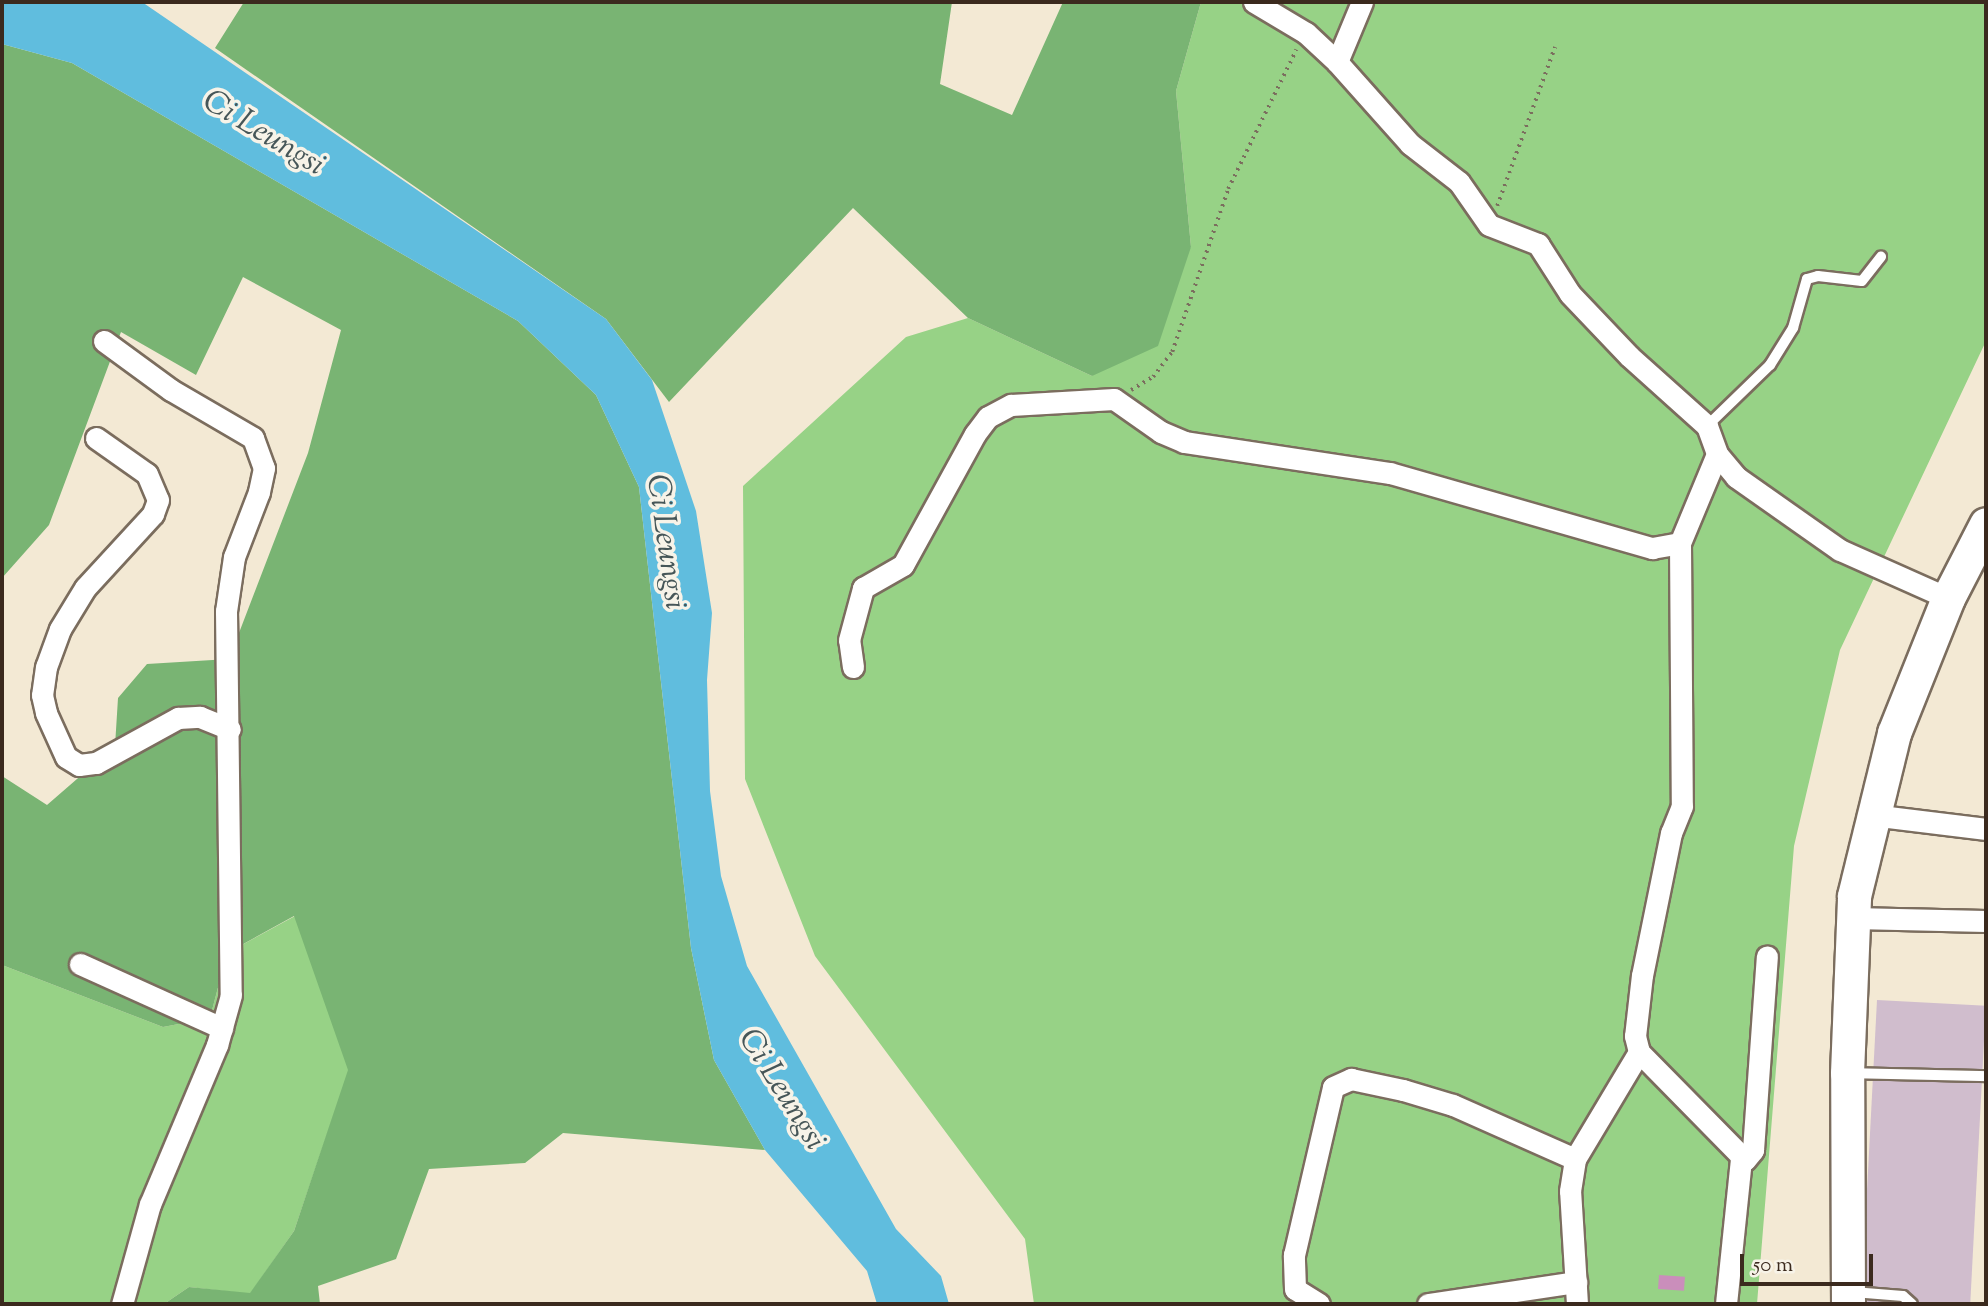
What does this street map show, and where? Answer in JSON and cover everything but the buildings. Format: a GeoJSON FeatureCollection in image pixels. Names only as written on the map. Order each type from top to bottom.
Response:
{"type":"FeatureCollection","features":[{"type":"Feature","properties":{"kind":"main road"},"geometry":{"type":"LineString","coordinates":[[1848,1298],[1847,1073],[1853,918],[1872,815],[1894,733],[1948,598],[1984,534]]}},
{"type":"Feature","properties":{"kind":"street"},"geometry":{"type":"LineString","coordinates":[[1254,2],[1306,33],[1337,62],[1410,144],[1459,182],[1489,225],[1538,244],[1570,294],[1629,356],[1707,426],[1717,454],[1736,477],[1802,527],[1840,550],[1948,598]]}},
{"type":"Feature","properties":{"kind":"street"},"geometry":{"type":"LineString","coordinates":[[1337,62],[1362,2]]}},
{"type":"Feature","properties":{"kind":"street"},"geometry":{"type":"LineString","coordinates":[[104,341],[171,390],[253,438],[261,452],[260,492],[240,536],[227,601],[230,995],[222,1028],[165,1162],[122,1304]]}},
{"type":"Feature","properties":{"kind":"street"},"geometry":{"type":"LineString","coordinates":[[853,667],[849,640],[863,588],[903,565],[962,455],[989,417],[1011,405],[1114,399],[1160,432],[1184,442],[1390,473],[1652,548],[1680,543]]}},
{"type":"Feature","properties":{"kind":"street"},"geometry":{"type":"LineString","coordinates":[[96,438],[147,474],[158,500],[153,514],[85,588],[60,629],[46,667],[42,695],[46,713],[66,757],[79,765],[96,763],[178,718],[200,717],[230,729]]}},
{"type":"Feature","properties":{"kind":"street"},"geometry":{"type":"LineString","coordinates":[[1717,454],[1680,543],[1682,806],[1671,833],[1635,1019],[1639,1052],[1741,1158],[1750,1158],[1753,1150],[1767,957]]}},
{"type":"Feature","properties":{"kind":"street"},"geometry":{"type":"LineString","coordinates":[[1872,815],[1986,829]]}},
{"type":"Feature","properties":{"kind":"street"},"geometry":{"type":"LineString","coordinates":[[1853,918],[1986,921]]}},
{"type":"Feature","properties":{"kind":"street"},"geometry":{"type":"LineString","coordinates":[[80,964],[222,1028]]}},
{"type":"Feature","properties":{"kind":"street"},"geometry":{"type":"LineString","coordinates":[[1577,1304],[1570,1191],[1575,1159],[1639,1052]]}},
{"type":"Feature","properties":{"kind":"street"},"geometry":{"type":"LineString","coordinates":[[1320,1304],[1295,1289],[1294,1255],[1333,1087],[1350,1079],[1403,1090],[1453,1105],[1575,1159]]}},
{"type":"Feature","properties":{"kind":"street"},"geometry":{"type":"LineString","coordinates":[[1726,1304],[1741,1158]]}},
{"type":"Feature","properties":{"kind":"street"},"geometry":{"type":"LineString","coordinates":[[1428,1304],[1576,1282]]}},
{"type":"Feature","properties":{"kind":"lane"},"geometry":{"type":"LineString","coordinates":[[1707,426],[1770,365],[1793,328],[1807,279],[1818,276],[1862,281],[1881,257]]}},
{"type":"Feature","properties":{"kind":"lane"},"geometry":{"type":"LineString","coordinates":[[1847,1073],[1986,1076]]}},
{"type":"Feature","properties":{"kind":"lane"},"geometry":{"type":"LineString","coordinates":[[1848,1298],[1903,1296],[1912,1304]]}},
{"type":"Feature","properties":{"kind":"path"},"geometry":{"type":"LineString","coordinates":[[1114,399],[1153,377],[1166,363],[1228,189],[1269,98],[1306,33]]}},
{"type":"Feature","properties":{"kind":"path"},"geometry":{"type":"LineString","coordinates":[[1489,225],[1526,136],[1555,47]]}},
{"type":"Feature","properties":{"kind":"shaded area"},"geometry":{"type":"Polygon","coordinates":[[[1877,1000],[1986,1006],[1970,1304],[1861,1304],[1877,1000]]]}},
{"type":"Feature","properties":{"kind":"green space"},"geometry":{"type":"Polygon","coordinates":[[[244,2],[952,2],[940,84],[1012,115],[1063,2],[1201,2],[1176,91],[1191,247],[1158,346],[1092,376],[968,318],[853,208],[669,402],[606,319],[215,48],[244,2]]]}},
{"type":"Feature","properties":{"kind":"green space"},"geometry":{"type":"Polygon","coordinates":[[[1201,2],[1986,2],[1986,341],[1840,650],[1794,846],[1757,1304],[1034,1304],[1025,1239],[815,956],[745,779],[743,486],[906,337],[968,318],[1092,376],[1191,247],[1176,91],[1201,2]]]}},
{"type":"Feature","properties":{"kind":"green space"},"geometry":{"type":"Polygon","coordinates":[[[2,44],[72,63],[518,321],[596,395],[639,487],[691,948],[714,1060],[765,1150],[563,1133],[525,1163],[429,1169],[396,1259],[318,1286],[320,1304],[164,1304],[189,1287],[250,1293],[294,1231],[348,1070],[294,916],[227,953],[210,1018],[163,1027],[2,965],[2,776],[47,805],[115,746],[118,698],[147,664],[229,659],[308,453],[341,330],[243,277],[196,375],[121,332],[49,525],[2,578],[2,44]]]}},
{"type":"Feature","properties":{"kind":"green space"},"geometry":{"type":"Polygon","coordinates":[[[295,916],[349,1070],[294,1231],[250,1294],[189,1287],[164,1304],[2,1304],[2,965],[163,1027],[210,1018],[227,953],[295,916]]]}},
{"type":"Feature","properties":{"kind":"water","name":"Ci Leungsi"},"geometry":{"type":"Polygon","coordinates":[[[2,2],[142,2],[606,319],[652,380],[696,511],[712,613],[707,680],[710,791],[721,876],[747,966],[896,1229],[941,1276],[949,1304],[877,1304],[867,1271],[765,1150],[714,1060],[691,948],[639,487],[596,395],[518,321],[72,63],[2,44],[2,2]]]}}]}
